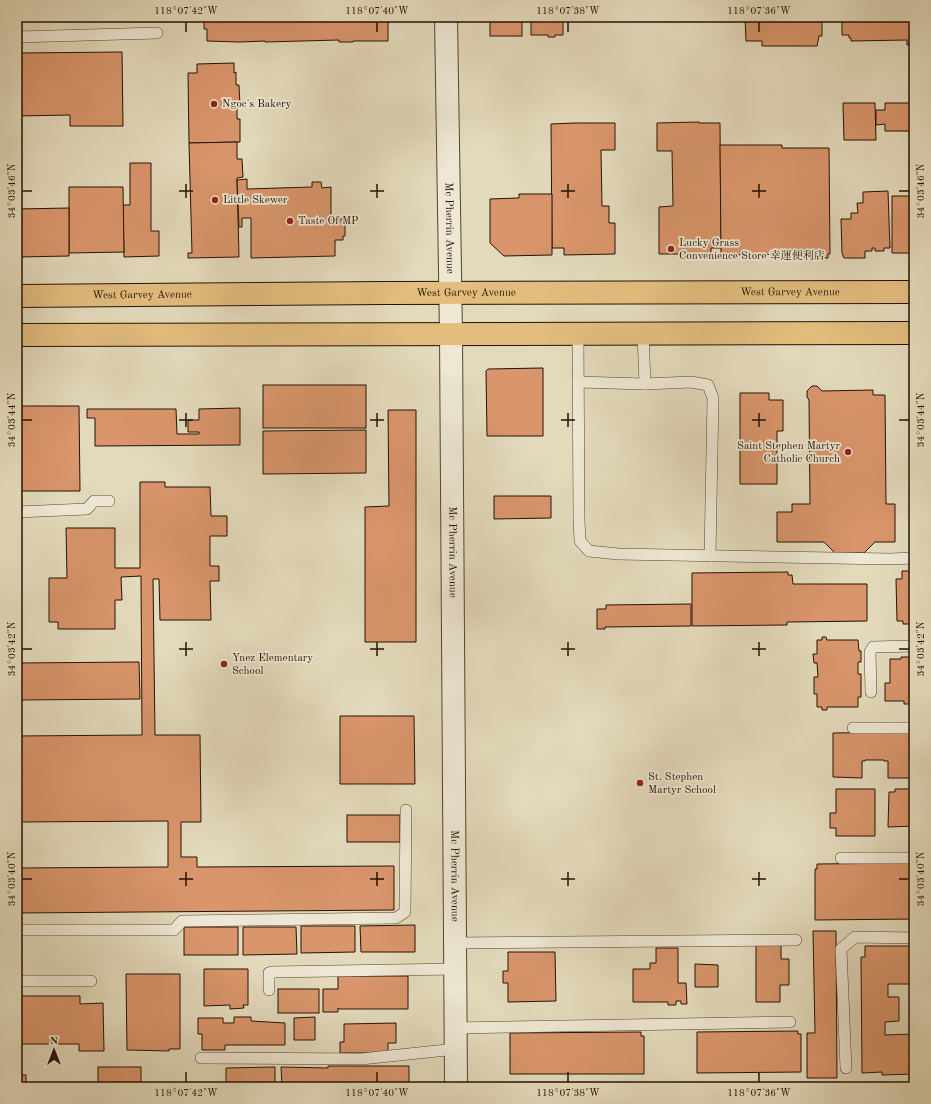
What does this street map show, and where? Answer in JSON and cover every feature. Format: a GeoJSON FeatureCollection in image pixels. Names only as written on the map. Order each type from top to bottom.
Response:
{"type":"FeatureCollection","features":[{"type":"Feature","properties":{"kind":"main road","name":"West Garvey Avenue"},"geometry":{"type":"LineString","coordinates":[[17,296],[914,292]]}},
{"type":"Feature","properties":{"kind":"main road"},"geometry":{"type":"LineString","coordinates":[[17,335],[914,333]]}},
{"type":"Feature","properties":{"kind":"street","name":"Mc Pherrin Avenue"},"geometry":{"type":"LineString","coordinates":[[446,17],[451,335],[456,1087]]}},
{"type":"Feature","properties":{"kind":"lane"},"geometry":{"type":"LineString","coordinates":[[17,36],[157,34]]}},
{"type":"Feature","properties":{"kind":"lane"},"geometry":{"type":"LineString","coordinates":[[578,334],[580,541],[589,551],[618,554],[710,556],[890,559],[914,558]]}},
{"type":"Feature","properties":{"kind":"lane"},"geometry":{"type":"LineString","coordinates":[[643,334],[645,384]]}},
{"type":"Feature","properties":{"kind":"lane"},"geometry":{"type":"LineString","coordinates":[[578,382],[645,384],[691,382],[708,386],[713,398],[710,556]]}},
{"type":"Feature","properties":{"kind":"lane"},"geometry":{"type":"LineString","coordinates":[[17,512],[86,509],[94,501],[109,501]]}},
{"type":"Feature","properties":{"kind":"lane"},"geometry":{"type":"LineString","coordinates":[[871,692],[870,652],[873,647],[914,646]]}},
{"type":"Feature","properties":{"kind":"lane"},"geometry":{"type":"LineString","coordinates":[[853,728],[914,728]]}},
{"type":"Feature","properties":{"kind":"lane"},"geometry":{"type":"LineString","coordinates":[[17,930],[174,930],[182,921],[396,918],[405,912],[406,810]]}},
{"type":"Feature","properties":{"kind":"lane"},"geometry":{"type":"LineString","coordinates":[[841,858],[914,858]]}},
{"type":"Feature","properties":{"kind":"lane"},"geometry":{"type":"LineString","coordinates":[[846,1068],[841,949],[855,937],[914,938]]}},
{"type":"Feature","properties":{"kind":"lane"},"geometry":{"type":"LineString","coordinates":[[455,943],[796,940]]}},
{"type":"Feature","properties":{"kind":"lane"},"geometry":{"type":"LineString","coordinates":[[269,990],[269,973],[272,972],[455,969]]}},
{"type":"Feature","properties":{"kind":"lane"},"geometry":{"type":"LineString","coordinates":[[17,981],[91,981]]}},
{"type":"Feature","properties":{"kind":"lane"},"geometry":{"type":"LineString","coordinates":[[201,1058],[361,1059],[456,1039],[790,1022]]}},
{"type":"Feature","properties":{"kind":"building"},"geometry":{"type":"Polygon","coordinates":[[[207,17],[388,17],[388,41],[207,41],[207,29],[204,29],[204,19],[207,19],[207,17]]]}},
{"type":"Feature","properties":{"kind":"building"},"geometry":{"type":"Polygon","coordinates":[[[490,17],[522,17],[522,36],[490,36],[490,17]]]}},
{"type":"Feature","properties":{"kind":"building"},"geometry":{"type":"Polygon","coordinates":[[[531,17],[563,17],[563,35],[548,37],[548,35],[531,35],[531,17]]]}},
{"type":"Feature","properties":{"kind":"building"},"geometry":{"type":"Polygon","coordinates":[[[745,17],[822,17],[822,36],[819,36],[817,46],[762,46],[762,41],[746,41],[745,17]]]}},
{"type":"Feature","properties":{"kind":"building"},"geometry":{"type":"Polygon","coordinates":[[[842,17],[914,17],[914,45],[907,45],[907,40],[851,41],[849,35],[842,35],[842,17]]]}},
{"type":"Feature","properties":{"kind":"building"},"geometry":{"type":"Polygon","coordinates":[[[122,52],[123,126],[70,126],[70,115],[17,116],[17,53],[122,52]]]}},
{"type":"Feature","properties":{"kind":"building"},"geometry":{"type":"Polygon","coordinates":[[[234,63],[236,85],[239,85],[240,107],[237,107],[237,119],[240,119],[240,142],[189,143],[188,73],[197,73],[197,64],[234,63]]]}},
{"type":"Feature","properties":{"kind":"building"},"geometry":{"type":"Polygon","coordinates":[[[843,103],[875,103],[876,140],[844,140],[843,103]]]}},
{"type":"Feature","properties":{"kind":"building"},"geometry":{"type":"Polygon","coordinates":[[[885,103],[914,103],[914,131],[885,131],[885,124],[876,125],[876,110],[885,110],[885,103]]]}},
{"type":"Feature","properties":{"kind":"building"},"geometry":{"type":"Polygon","coordinates":[[[615,123],[615,150],[601,150],[602,206],[609,206],[609,223],[615,223],[615,254],[564,255],[564,248],[552,248],[551,124],[615,123]]]}},
{"type":"Feature","properties":{"kind":"building"},"geometry":{"type":"Polygon","coordinates":[[[657,123],[720,123],[721,248],[711,248],[711,254],[659,254],[659,207],[673,206],[672,151],[657,151],[657,123]]]}},
{"type":"Feature","properties":{"kind":"building"},"geometry":{"type":"Polygon","coordinates":[[[237,142],[237,159],[242,159],[243,177],[237,178],[239,257],[188,258],[188,253],[192,253],[189,143],[237,142]]]}},
{"type":"Feature","properties":{"kind":"building"},"geometry":{"type":"Polygon","coordinates":[[[720,145],[782,145],[782,148],[829,148],[830,254],[828,254],[828,258],[806,258],[806,254],[721,255],[720,145]]]}},
{"type":"Feature","properties":{"kind":"building"},"geometry":{"type":"Polygon","coordinates":[[[130,163],[151,163],[151,231],[159,231],[159,256],[124,257],[123,205],[130,205],[130,163]]]}},
{"type":"Feature","properties":{"kind":"building"},"geometry":{"type":"Polygon","coordinates":[[[247,179],[247,189],[312,187],[312,182],[321,182],[322,188],[331,187],[331,219],[343,219],[343,223],[345,223],[345,236],[343,236],[343,240],[335,240],[335,256],[251,258],[251,218],[242,218],[242,227],[239,227],[237,180],[247,179]]]}},
{"type":"Feature","properties":{"kind":"building"},"geometry":{"type":"Polygon","coordinates":[[[69,187],[123,187],[124,252],[69,253],[69,187]]]}},
{"type":"Feature","properties":{"kind":"building"},"geometry":{"type":"Polygon","coordinates":[[[888,191],[890,248],[884,248],[884,251],[875,251],[875,248],[872,248],[872,251],[865,251],[865,258],[844,258],[842,253],[841,219],[851,219],[851,213],[858,213],[857,203],[863,203],[863,192],[888,191]]]}},
{"type":"Feature","properties":{"kind":"building"},"geometry":{"type":"Polygon","coordinates":[[[519,194],[552,194],[552,255],[504,256],[490,243],[490,199],[519,198],[519,194]]]}},
{"type":"Feature","properties":{"kind":"building"},"geometry":{"type":"Polygon","coordinates":[[[892,196],[914,196],[914,256],[911,256],[911,253],[892,253],[892,196]]]}},
{"type":"Feature","properties":{"kind":"building"},"geometry":{"type":"Polygon","coordinates":[[[69,208],[69,256],[17,257],[17,209],[69,208]]]}},
{"type":"Feature","properties":{"kind":"building"},"geometry":{"type":"Polygon","coordinates":[[[543,368],[543,436],[487,436],[486,371],[488,369],[543,368]]]}},
{"type":"Feature","properties":{"kind":"building"},"geometry":{"type":"Polygon","coordinates":[[[263,385],[366,385],[366,428],[263,428],[263,385]]]}},
{"type":"Feature","properties":{"kind":"building","name":"Saint Stephen Martyr Catholic Church"},"geometry":{"type":"Polygon","coordinates":[[[812,386],[817,386],[822,391],[873,390],[873,395],[885,395],[886,504],[895,504],[895,542],[875,542],[864,553],[835,553],[824,542],[777,542],[777,512],[792,512],[792,504],[810,504],[809,400],[807,397],[807,391],[812,386]]]}},
{"type":"Feature","properties":{"kind":"building"},"geometry":{"type":"Polygon","coordinates":[[[740,393],[769,393],[769,400],[783,400],[783,431],[777,431],[777,484],[740,484],[740,393]]]}},
{"type":"Feature","properties":{"kind":"building"},"geometry":{"type":"Polygon","coordinates":[[[19,406],[79,406],[80,491],[20,491],[19,406]]]}},
{"type":"Feature","properties":{"kind":"building"},"geometry":{"type":"Polygon","coordinates":[[[240,408],[240,445],[95,446],[95,418],[87,418],[87,409],[176,409],[177,434],[199,434],[199,432],[188,432],[188,420],[199,420],[199,409],[240,408]]]}},
{"type":"Feature","properties":{"kind":"building"},"geometry":{"type":"Polygon","coordinates":[[[388,410],[416,410],[416,642],[365,642],[365,507],[389,506],[388,410]]]}},
{"type":"Feature","properties":{"kind":"building"},"geometry":{"type":"Polygon","coordinates":[[[366,430],[366,473],[263,474],[263,431],[366,430]]]}},
{"type":"Feature","properties":{"kind":"building"},"geometry":{"type":"Polygon","coordinates":[[[140,482],[165,482],[165,487],[210,487],[211,516],[227,516],[227,536],[210,536],[210,566],[219,566],[219,581],[210,581],[211,620],[160,620],[159,579],[153,579],[155,735],[200,735],[201,822],[181,822],[181,857],[197,857],[197,867],[394,866],[394,910],[17,913],[17,868],[168,867],[168,821],[17,822],[17,736],[142,735],[141,576],[121,577],[122,600],[115,600],[115,629],[58,629],[58,622],[49,622],[49,578],[67,578],[66,528],[115,528],[115,568],[140,568],[140,482]]]}},
{"type":"Feature","properties":{"kind":"building"},"geometry":{"type":"Polygon","coordinates":[[[494,496],[551,496],[551,518],[494,519],[494,496]]]}},
{"type":"Feature","properties":{"kind":"building"},"geometry":{"type":"Polygon","coordinates":[[[902,571],[914,571],[914,624],[903,624],[903,621],[897,621],[896,579],[902,579],[902,571]]]}},
{"type":"Feature","properties":{"kind":"building"},"geometry":{"type":"Polygon","coordinates":[[[788,572],[788,575],[792,575],[793,584],[867,584],[867,621],[787,622],[787,625],[692,626],[692,573],[788,572]]]}},
{"type":"Feature","properties":{"kind":"building"},"geometry":{"type":"Polygon","coordinates":[[[691,604],[691,626],[605,627],[605,629],[597,629],[597,609],[606,609],[606,605],[691,604]]]}},
{"type":"Feature","properties":{"kind":"building"},"geometry":{"type":"Polygon","coordinates":[[[822,637],[826,637],[827,640],[858,640],[859,651],[861,651],[861,662],[858,662],[858,674],[861,674],[861,697],[858,697],[858,707],[827,707],[827,710],[822,710],[822,707],[817,707],[817,694],[814,694],[814,677],[818,677],[817,663],[814,663],[813,654],[817,654],[817,640],[822,640],[822,637]]]}},
{"type":"Feature","properties":{"kind":"building"},"geometry":{"type":"Polygon","coordinates":[[[901,657],[914,657],[914,704],[904,704],[904,701],[885,701],[885,683],[890,683],[890,659],[901,659],[901,657]]]}},
{"type":"Feature","properties":{"kind":"building"},"geometry":{"type":"Polygon","coordinates":[[[139,662],[140,699],[17,700],[17,663],[139,662]]]}},
{"type":"Feature","properties":{"kind":"building"},"geometry":{"type":"Polygon","coordinates":[[[340,716],[414,716],[415,784],[340,784],[340,716]]]}},
{"type":"Feature","properties":{"kind":"building"},"geometry":{"type":"Polygon","coordinates":[[[914,732],[914,777],[888,778],[888,761],[865,760],[862,761],[862,778],[833,777],[833,733],[914,732]]]}},
{"type":"Feature","properties":{"kind":"building"},"geometry":{"type":"Polygon","coordinates":[[[836,789],[875,789],[875,836],[836,836],[836,828],[830,828],[830,813],[836,813],[836,789]]]}},
{"type":"Feature","properties":{"kind":"building"},"geometry":{"type":"Polygon","coordinates":[[[895,789],[914,789],[914,826],[888,827],[889,792],[895,792],[895,789]]]}},
{"type":"Feature","properties":{"kind":"building"},"geometry":{"type":"Polygon","coordinates":[[[347,815],[400,815],[400,842],[347,842],[347,815]]]}},
{"type":"Feature","properties":{"kind":"building"},"geometry":{"type":"Polygon","coordinates":[[[914,863],[914,919],[815,920],[815,869],[817,869],[817,864],[914,863]]]}},
{"type":"Feature","properties":{"kind":"building"},"geometry":{"type":"Polygon","coordinates":[[[415,925],[415,952],[361,952],[360,926],[415,925]]]}},
{"type":"Feature","properties":{"kind":"building"},"geometry":{"type":"Polygon","coordinates":[[[301,926],[355,926],[355,952],[301,953],[301,926]]]}},
{"type":"Feature","properties":{"kind":"building"},"geometry":{"type":"Polygon","coordinates":[[[184,927],[238,927],[238,955],[184,955],[184,927]]]}},
{"type":"Feature","properties":{"kind":"building"},"geometry":{"type":"Polygon","coordinates":[[[243,927],[296,927],[297,954],[243,955],[243,927]]]}},
{"type":"Feature","properties":{"kind":"building"},"geometry":{"type":"Polygon","coordinates":[[[813,931],[836,931],[837,1078],[807,1078],[807,1033],[815,1033],[813,931]]]}},
{"type":"Feature","properties":{"kind":"building"},"geometry":{"type":"Polygon","coordinates":[[[756,942],[781,942],[781,959],[789,959],[789,985],[780,985],[780,1002],[756,1002],[756,942]]]}},
{"type":"Feature","properties":{"kind":"building"},"geometry":{"type":"Polygon","coordinates":[[[865,946],[914,946],[914,984],[888,984],[888,997],[899,997],[899,1021],[885,1022],[885,1035],[914,1034],[914,1074],[882,1075],[882,1072],[862,1073],[861,957],[865,957],[865,946]]]}},
{"type":"Feature","properties":{"kind":"building"},"geometry":{"type":"Polygon","coordinates":[[[656,948],[678,948],[678,983],[686,983],[687,1004],[681,1004],[681,1001],[676,1001],[676,1005],[668,1005],[668,1002],[633,1002],[633,969],[650,969],[650,963],[656,963],[656,948]]]}},
{"type":"Feature","properties":{"kind":"building"},"geometry":{"type":"Polygon","coordinates":[[[508,952],[555,952],[556,1001],[508,1002],[508,983],[503,983],[503,971],[508,971],[508,952]]]}},
{"type":"Feature","properties":{"kind":"building"},"geometry":{"type":"Polygon","coordinates":[[[695,964],[718,965],[718,987],[695,987],[695,964]]]}},
{"type":"Feature","properties":{"kind":"building"},"geometry":{"type":"Polygon","coordinates":[[[204,969],[248,969],[248,1005],[243,1005],[244,1008],[230,1009],[230,1005],[204,1006],[204,969]]]}},
{"type":"Feature","properties":{"kind":"building"},"geometry":{"type":"Polygon","coordinates":[[[126,974],[180,974],[180,1049],[169,1049],[169,1051],[127,1050],[126,974]]]}},
{"type":"Feature","properties":{"kind":"building"},"geometry":{"type":"Polygon","coordinates":[[[408,976],[408,1009],[338,1008],[338,1012],[323,1012],[323,989],[338,989],[338,977],[408,976]]]}},
{"type":"Feature","properties":{"kind":"building"},"geometry":{"type":"Polygon","coordinates":[[[278,989],[319,989],[319,1013],[278,1013],[278,989]]]}},
{"type":"Feature","properties":{"kind":"building"},"geometry":{"type":"Polygon","coordinates":[[[17,996],[80,996],[80,1004],[103,1003],[104,1051],[79,1051],[79,1044],[17,1044],[17,996]]]}},
{"type":"Feature","properties":{"kind":"building"},"geometry":{"type":"Polygon","coordinates":[[[234,1017],[251,1017],[251,1021],[285,1023],[285,1045],[225,1045],[225,1050],[202,1050],[202,1034],[198,1034],[198,1018],[223,1018],[223,1023],[234,1023],[234,1017]]]}},
{"type":"Feature","properties":{"kind":"building"},"geometry":{"type":"Polygon","coordinates":[[[315,1017],[315,1040],[294,1040],[294,1018],[315,1017]]]}},
{"type":"Feature","properties":{"kind":"building"},"geometry":{"type":"Polygon","coordinates":[[[396,1023],[396,1043],[388,1043],[388,1053],[340,1053],[340,1042],[344,1042],[344,1024],[396,1023]]]}},
{"type":"Feature","properties":{"kind":"building"},"geometry":{"type":"Polygon","coordinates":[[[798,1031],[798,1034],[801,1034],[801,1072],[697,1073],[697,1032],[798,1031]]]}},
{"type":"Feature","properties":{"kind":"building"},"geometry":{"type":"Polygon","coordinates":[[[641,1032],[641,1036],[644,1036],[644,1074],[510,1074],[510,1033],[641,1032]]]}},
{"type":"Feature","properties":{"kind":"building"},"geometry":{"type":"Polygon","coordinates":[[[328,1066],[409,1066],[409,1084],[411,1083],[411,1087],[275,1087],[282,1086],[281,1067],[328,1068],[328,1066]]]}},
{"type":"Feature","properties":{"kind":"building"},"geometry":{"type":"Polygon","coordinates":[[[98,1067],[141,1067],[141,1087],[98,1087],[98,1067]]]}},
{"type":"Feature","properties":{"kind":"building"},"geometry":{"type":"Polygon","coordinates":[[[275,1067],[275,1087],[226,1087],[226,1068],[275,1067]]]}},
{"type":"Feature","properties":{"kind":"building"},"geometry":{"type":"Polygon","coordinates":[[[17,1075],[26,1075],[26,1087],[17,1087],[17,1075]]]}},
{"type":"Feature","properties":{"kind":"place","name":"Ngoc's Bakery"},"geometry":{"type":"Point","coordinates":[214,104]}},
{"type":"Feature","properties":{"kind":"place","name":"Little Skewer"},"geometry":{"type":"Point","coordinates":[215,200]}},
{"type":"Feature","properties":{"kind":"place","name":"Taste Of MP"},"geometry":{"type":"Point","coordinates":[290,221]}},
{"type":"Feature","properties":{"kind":"place","name":"Lucky Grass Convenience Store 幸運便利店"},"geometry":{"type":"Point","coordinates":[671,249]}},
{"type":"Feature","properties":{"kind":"place","name":"Saint Stephen Martyr Catholic Church"},"geometry":{"type":"Point","coordinates":[848,452]}},
{"type":"Feature","properties":{"kind":"place","name":"Ynez Elementary School"},"geometry":{"type":"Point","coordinates":[224,664]}},
{"type":"Feature","properties":{"kind":"place","name":"St. Stephen Martyr School"},"geometry":{"type":"Point","coordinates":[640,783]}}]}
